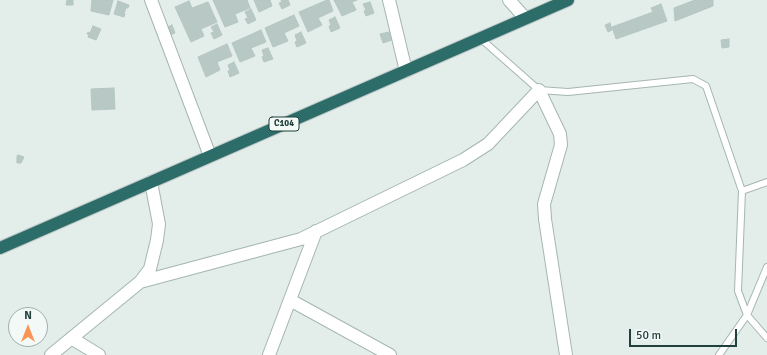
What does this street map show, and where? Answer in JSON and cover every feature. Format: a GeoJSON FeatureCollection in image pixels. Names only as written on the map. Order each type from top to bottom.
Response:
{"type":"FeatureCollection","features":[{"type":"Feature","properties":{"kind":"highway","name":"C104"},"geometry":{"type":"LineString","coordinates":[[0,248],[568,0]]}},
{"type":"Feature","properties":{"kind":"street"},"geometry":{"type":"LineString","coordinates":[[151,0],[210,156]]}},
{"type":"Feature","properties":{"kind":"street"},"geometry":{"type":"LineString","coordinates":[[389,0],[406,71]]}},
{"type":"Feature","properties":{"kind":"street"},"geometry":{"type":"LineString","coordinates":[[509,0],[526,18]]}},
{"type":"Feature","properties":{"kind":"street"},"geometry":{"type":"LineString","coordinates":[[140,282],[282,244],[316,231],[463,160],[488,144],[539,90],[560,134],[561,145],[544,204],[566,355]]}},
{"type":"Feature","properties":{"kind":"street"},"geometry":{"type":"LineString","coordinates":[[51,355],[140,282],[150,269],[159,224],[151,182]]}},
{"type":"Feature","properties":{"kind":"street"},"geometry":{"type":"LineString","coordinates":[[269,355],[316,231]]}},
{"type":"Feature","properties":{"kind":"street"},"geometry":{"type":"LineString","coordinates":[[290,300],[390,355]]}},
{"type":"Feature","properties":{"kind":"street"},"geometry":{"type":"LineString","coordinates":[[72,338],[99,355]]}},
{"type":"Feature","properties":{"kind":"lane"},"geometry":{"type":"LineString","coordinates":[[480,38],[539,90],[568,92],[693,79],[706,86],[742,191],[738,290],[747,315],[767,338]]}},
{"type":"Feature","properties":{"kind":"lane"},"geometry":{"type":"LineString","coordinates":[[742,191],[767,182]]}},
{"type":"Feature","properties":{"kind":"lane"},"geometry":{"type":"LineString","coordinates":[[719,355],[747,315],[767,267]]}},
{"type":"Feature","properties":{"kind":"building"},"geometry":{"type":"Polygon","coordinates":[[[67,0],[73,0],[73,5],[66,5],[67,0]]]}},
{"type":"Feature","properties":{"kind":"building"},"geometry":{"type":"Polygon","coordinates":[[[92,0],[113,0],[109,15],[91,11],[92,0]]]}},
{"type":"Feature","properties":{"kind":"building"},"geometry":{"type":"Polygon","coordinates":[[[213,0],[247,0],[250,8],[235,14],[238,22],[225,27],[213,0]]]}},
{"type":"Feature","properties":{"kind":"building"},"geometry":{"type":"Polygon","coordinates":[[[254,0],[270,0],[272,6],[259,12],[254,0]]]}},
{"type":"Feature","properties":{"kind":"building"},"geometry":{"type":"Polygon","coordinates":[[[281,0],[288,0],[290,5],[282,9],[279,3],[282,2],[281,0]]]}},
{"type":"Feature","properties":{"kind":"building"},"geometry":{"type":"Polygon","coordinates":[[[329,0],[333,11],[318,18],[322,25],[308,32],[299,12],[329,0]]]}},
{"type":"Feature","properties":{"kind":"building"},"geometry":{"type":"Polygon","coordinates":[[[334,0],[357,0],[352,2],[356,10],[342,16],[334,0]]]}},
{"type":"Feature","properties":{"kind":"building"},"geometry":{"type":"Polygon","coordinates":[[[695,0],[713,0],[713,6],[675,21],[674,8],[695,0]]]}},
{"type":"Feature","properties":{"kind":"building"},"geometry":{"type":"Polygon","coordinates":[[[118,1],[129,5],[128,8],[126,8],[124,17],[114,14],[118,1]]]}},
{"type":"Feature","properties":{"kind":"building"},"geometry":{"type":"Polygon","coordinates":[[[189,1],[192,8],[208,2],[217,22],[201,29],[204,36],[191,42],[175,7],[189,1]]]}},
{"type":"Feature","properties":{"kind":"building"},"geometry":{"type":"Polygon","coordinates":[[[370,2],[374,13],[366,16],[364,11],[366,10],[363,4],[370,2]]]}},
{"type":"Feature","properties":{"kind":"building"},"geometry":{"type":"Polygon","coordinates":[[[661,4],[667,21],[616,39],[612,27],[653,12],[651,8],[661,4]]]}},
{"type":"Feature","properties":{"kind":"building"},"geometry":{"type":"Polygon","coordinates":[[[251,9],[256,20],[248,24],[245,19],[248,18],[245,12],[251,9]]]}},
{"type":"Feature","properties":{"kind":"building"},"geometry":{"type":"Polygon","coordinates":[[[294,15],[299,26],[284,33],[288,41],[273,47],[265,28],[294,15]]]}},
{"type":"Feature","properties":{"kind":"building"},"geometry":{"type":"Polygon","coordinates":[[[335,17],[340,28],[331,32],[329,20],[335,17]]]}},
{"type":"Feature","properties":{"kind":"building"},"geometry":{"type":"Polygon","coordinates":[[[610,23],[612,30],[608,32],[605,25],[610,23]]]}},
{"type":"Feature","properties":{"kind":"building"},"geometry":{"type":"Polygon","coordinates":[[[217,24],[222,35],[214,39],[211,33],[214,32],[211,27],[217,24]]]}},
{"type":"Feature","properties":{"kind":"building"},"geometry":{"type":"Polygon","coordinates":[[[172,25],[175,33],[167,36],[165,28],[172,25]]]}},
{"type":"Feature","properties":{"kind":"building"},"geometry":{"type":"Polygon","coordinates":[[[93,26],[101,29],[96,40],[88,37],[89,35],[87,34],[88,32],[90,33],[93,26]]]}},
{"type":"Feature","properties":{"kind":"building"},"geometry":{"type":"Polygon","coordinates":[[[261,30],[266,42],[251,48],[255,56],[240,62],[232,43],[261,30]]]}},
{"type":"Feature","properties":{"kind":"building"},"geometry":{"type":"Polygon","coordinates":[[[301,32],[306,43],[297,47],[295,35],[301,32]]]}},
{"type":"Feature","properties":{"kind":"building"},"geometry":{"type":"Polygon","coordinates":[[[389,32],[392,40],[383,43],[380,34],[389,32]]]}},
{"type":"Feature","properties":{"kind":"building"},"geometry":{"type":"Polygon","coordinates":[[[729,39],[729,47],[722,48],[721,40],[729,39]]]}},
{"type":"Feature","properties":{"kind":"building"},"geometry":{"type":"Polygon","coordinates":[[[227,44],[232,56],[217,62],[220,70],[206,77],[198,57],[227,44]]]}},
{"type":"Feature","properties":{"kind":"building"},"geometry":{"type":"Polygon","coordinates":[[[268,48],[273,59],[264,62],[262,50],[268,48]]]}},
{"type":"Feature","properties":{"kind":"building"},"geometry":{"type":"Polygon","coordinates":[[[234,62],[239,73],[230,77],[228,65],[234,62]]]}},
{"type":"Feature","properties":{"kind":"building"},"geometry":{"type":"Polygon","coordinates":[[[114,88],[115,109],[92,110],[91,89],[114,88]]]}},
{"type":"Feature","properties":{"kind":"building"},"geometry":{"type":"Polygon","coordinates":[[[18,155],[24,157],[21,163],[17,163],[18,155]]]}}]}
